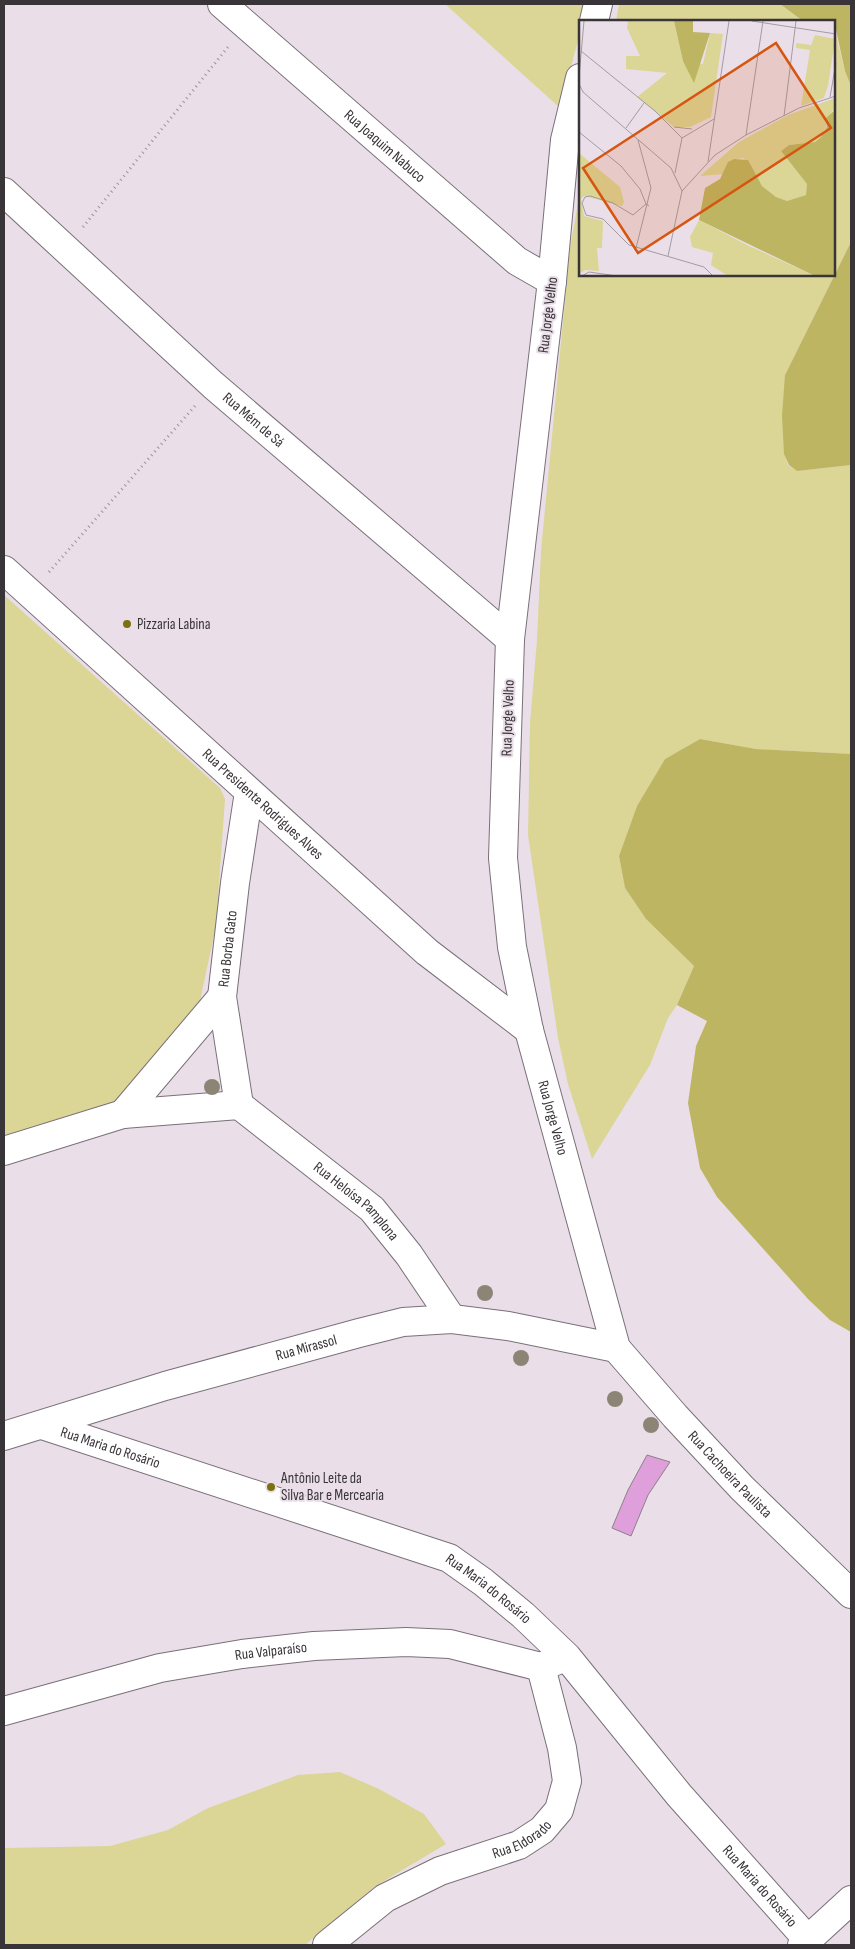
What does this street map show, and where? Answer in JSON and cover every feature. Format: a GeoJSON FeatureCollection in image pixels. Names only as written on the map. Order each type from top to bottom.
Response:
{"type":"FeatureCollection","features":[{"type":"Feature","properties":{"kind":"street","name":"Rua Joaquim Nabuco"},"geometry":{"type":"LineString","coordinates":[[222,4],[517,262],[552,281]]}},
{"type":"Feature","properties":{"kind":"street"},"geometry":{"type":"LineString","coordinates":[[594,20],[598,4]]}},
{"type":"Feature","properties":{"kind":"street","name":"Rua Jorge Velho"},"geometry":{"type":"LineString","coordinates":[[579,82],[565,140],[552,281],[510,640],[504,858],[512,947],[529,1030],[616,1348]]}},
{"type":"Feature","properties":{"kind":"street","name":"Rua Mém de Sá"},"geometry":{"type":"LineString","coordinates":[[4,192],[213,385],[510,640]]}},
{"type":"Feature","properties":{"kind":"street","name":"Rua Presidente Rodrigues Alves"},"geometry":{"type":"LineString","coordinates":[[4,570],[427,952],[529,1030]]}},
{"type":"Feature","properties":{"kind":"street","name":"Rua Borba Gato"},"geometry":{"type":"LineString","coordinates":[[239,1105],[222,997],[235,882],[249,792]]}},
{"type":"Feature","properties":{"kind":"street"},"geometry":{"type":"LineString","coordinates":[[123,1114],[222,997]]}},
{"type":"Feature","properties":{"kind":"street"},"geometry":{"type":"LineString","coordinates":[[4,1151],[123,1114],[239,1105]]}},
{"type":"Feature","properties":{"kind":"street","name":"Rua Heloísa Pamplona"},"geometry":{"type":"LineString","coordinates":[[239,1105],[372,1210],[409,1255],[452,1319]]}},
{"type":"Feature","properties":{"kind":"street","name":"Rua Mirassol"},"geometry":{"type":"LineString","coordinates":[[4,1436],[42,1426],[165,1386],[358,1332],[403,1322],[452,1319],[527,1329],[616,1348]]}},
{"type":"Feature","properties":{"kind":"street","name":"Rua Cachoeira Paulista"},"geometry":{"type":"LineString","coordinates":[[616,1348],[675,1416],[742,1488],[851,1594]]}},
{"type":"Feature","properties":{"kind":"street","name":"Rua Maria do Rosário"},"geometry":{"type":"LineString","coordinates":[[42,1426],[449,1558],[483,1582],[566,1657],[679,1795],[805,1943]]}},
{"type":"Feature","properties":{"kind":"street","name":"Rua Valparaíso"},"geometry":{"type":"LineString","coordinates":[[4,1711],[160,1668],[242,1654],[314,1646],[406,1642],[450,1644],[540,1667]]}},
{"type":"Feature","properties":{"kind":"street"},"geometry":{"type":"LineString","coordinates":[[540,1667],[566,1657]]}},
{"type":"Feature","properties":{"kind":"street","name":"Rua Eldorado"},"geometry":{"type":"LineString","coordinates":[[327,1945],[385,1898],[440,1871],[519,1845],[542,1830],[559,1810],[567,1781],[562,1748],[540,1667]]}},
{"type":"Feature","properties":{"kind":"street"},"geometry":{"type":"LineString","coordinates":[[805,1943],[851,1900]]}},
{"type":"Feature","properties":{"kind":"path"},"geometry":{"type":"LineString","coordinates":[[66,249],[246,24]]}},
{"type":"Feature","properties":{"kind":"path"},"geometry":{"type":"LineString","coordinates":[[30,593],[213,385]]}},
{"type":"Feature","properties":{"kind":"shaded area"},"geometry":{"type":"Polygon","coordinates":[[[445,4],[588,4],[583,20],[579,20],[579,37],[560,108],[445,4]]]}},
{"type":"Feature","properties":{"kind":"shaded area"},"geometry":{"type":"Polygon","coordinates":[[[619,4],[780,4],[802,20],[616,20],[619,4]]]}},
{"type":"Feature","properties":{"kind":"shaded area"},"geometry":{"type":"Polygon","coordinates":[[[780,4],[851,4],[851,86],[845,71],[835,20],[802,20],[780,4]]]}},
{"type":"Feature","properties":{"kind":"shaded area"},"geometry":{"type":"Polygon","coordinates":[[[835,31],[845,71],[851,86],[851,242],[835,274],[835,31]]]}},
{"type":"Feature","properties":{"kind":"shaded area"},"geometry":{"type":"Polygon","coordinates":[[[579,198],[579,276],[834,276],[785,375],[784,453],[788,465],[797,471],[851,465],[851,754],[756,749],[700,739],[665,759],[637,806],[619,856],[625,888],[646,919],[694,966],[677,1005],[668,1018],[650,1065],[592,1159],[568,1084],[558,1038],[528,835],[530,723],[537,640],[541,551],[570,248],[579,198]]]}},
{"type":"Feature","properties":{"kind":"shaded area"},"geometry":{"type":"Polygon","coordinates":[[[851,242],[851,465],[797,471],[789,465],[784,454],[782,416],[785,375],[851,242]]]}},
{"type":"Feature","properties":{"kind":"shaded area"},"geometry":{"type":"Polygon","coordinates":[[[4,595],[220,788],[225,799],[216,926],[200,1001],[123,1114],[4,1151],[4,595]]]}},
{"type":"Feature","properties":{"kind":"shaded area"},"geometry":{"type":"Polygon","coordinates":[[[700,739],[756,749],[851,754],[851,1332],[830,1320],[808,1299],[717,1197],[700,1168],[688,1103],[696,1046],[707,1021],[677,1005],[694,966],[646,919],[625,888],[619,856],[637,806],[665,759],[700,739]]]}},
{"type":"Feature","properties":{"kind":"shaded area"},"geometry":{"type":"Polygon","coordinates":[[[340,1772],[379,1789],[424,1814],[446,1844],[374,1887],[305,1945],[4,1945],[4,1848],[110,1846],[168,1830],[208,1808],[298,1775],[340,1772]]]}},
{"type":"Feature","properties":{"kind":"building"},"geometry":{"type":"Polygon","coordinates":[[[647,1455],[670,1462],[648,1495],[631,1536],[612,1528],[628,1490],[647,1455]]]}},
{"type":"Feature","properties":{"kind":"place","name":"Pizzaria Labina"},"geometry":{"type":"Point","coordinates":[127,624]}},
{"type":"Feature","properties":{"kind":"place","name":"Antônio Leite da Silva Bar e Mercearia"},"geometry":{"type":"Point","coordinates":[271,1487]}}]}
